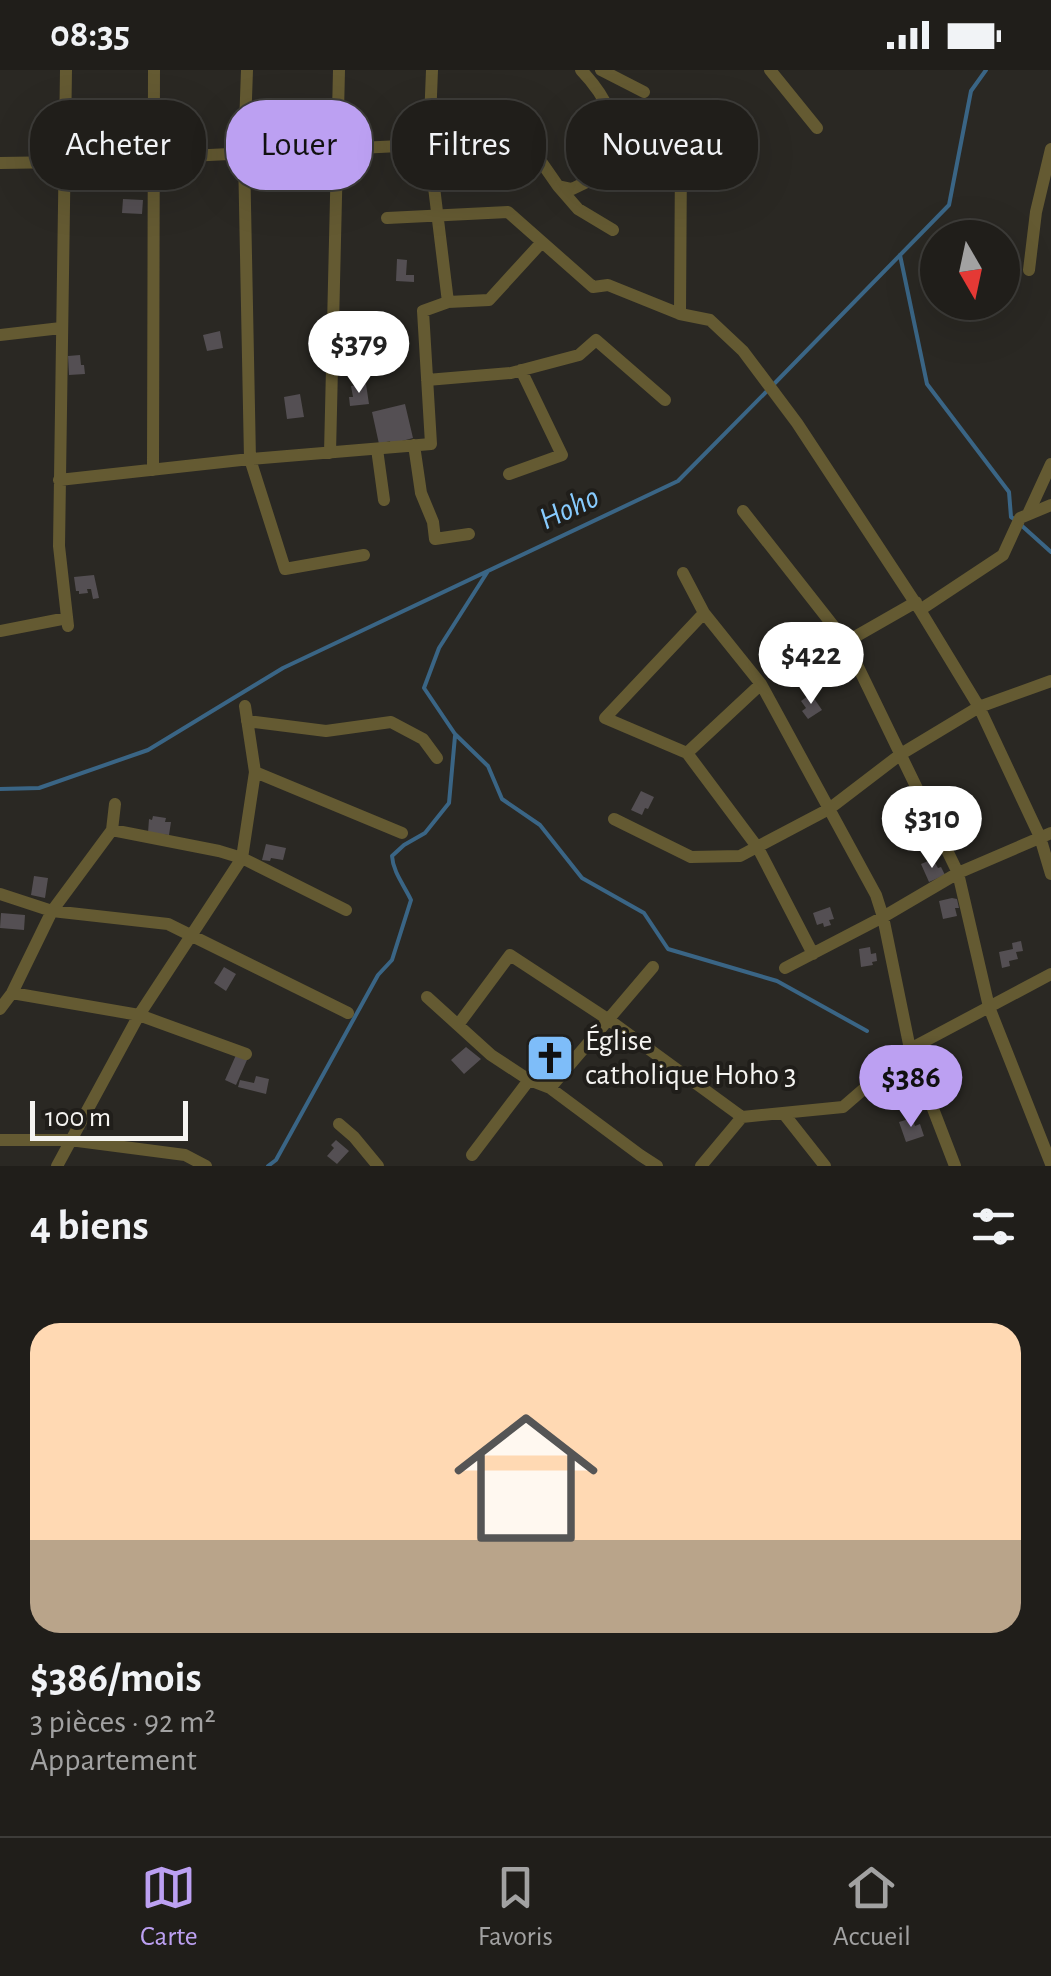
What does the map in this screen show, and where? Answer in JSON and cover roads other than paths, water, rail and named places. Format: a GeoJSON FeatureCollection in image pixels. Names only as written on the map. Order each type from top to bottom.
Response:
{"type":"FeatureCollection","features":[{"type":"Feature","properties":{"kind":"street"},"geometry":{"type":"LineString","coordinates":[[65,100],[66,70]]}},
{"type":"Feature","properties":{"kind":"street"},"geometry":{"type":"LineString","coordinates":[[154,70],[154,100]]}},
{"type":"Feature","properties":{"kind":"street"},"geometry":{"type":"LineString","coordinates":[[246,100],[247,70]]}},
{"type":"Feature","properties":{"kind":"street"},"geometry":{"type":"LineString","coordinates":[[338,100],[339,70]]}},
{"type":"Feature","properties":{"kind":"street"},"geometry":{"type":"LineString","coordinates":[[431,100],[432,70]]}},
{"type":"Feature","properties":{"kind":"street"},"geometry":{"type":"LineString","coordinates":[[581,70],[605,100]]}},
{"type":"Feature","properties":{"kind":"street"},"geometry":{"type":"LineString","coordinates":[[601,70],[644,92]]}},
{"type":"Feature","properties":{"kind":"street"},"geometry":{"type":"LineString","coordinates":[[770,70],[817,128]]}},
{"type":"Feature","properties":{"kind":"street"},"geometry":{"type":"LineString","coordinates":[[1029,270],[1036,212],[1051,148]]}},
{"type":"Feature","properties":{"kind":"street"},"geometry":{"type":"LineString","coordinates":[[0,163],[30,163]]}},
{"type":"Feature","properties":{"kind":"street"},"geometry":{"type":"LineString","coordinates":[[546,169],[578,210],[613,230]]}},
{"type":"Feature","properties":{"kind":"street"},"geometry":{"type":"LineString","coordinates":[[558,186],[566,188]]}},
{"type":"Feature","properties":{"kind":"street"},"geometry":{"type":"LineString","coordinates":[[0,631],[67,622],[59,546],[63,190]]}},
{"type":"Feature","properties":{"kind":"street"},"geometry":{"type":"LineString","coordinates":[[153,470],[154,190]]}},
{"type":"Feature","properties":{"kind":"street"},"geometry":{"type":"LineString","coordinates":[[245,190],[250,460],[285,568],[364,555]]}},
{"type":"Feature","properties":{"kind":"street"},"geometry":{"type":"LineString","coordinates":[[330,452],[335,190]]}},
{"type":"Feature","properties":{"kind":"street"},"geometry":{"type":"LineString","coordinates":[[435,190],[448,302]]}},
{"type":"Feature","properties":{"kind":"street"},"geometry":{"type":"LineString","coordinates":[[680,314],[681,190]]}},
{"type":"Feature","properties":{"kind":"street"},"geometry":{"type":"LineString","coordinates":[[387,218],[508,212],[594,287],[608,285],[680,314],[710,320],[743,351],[797,423],[918,606],[979,707],[1046,835],[1051,874]]}},
{"type":"Feature","properties":{"kind":"street"},"geometry":{"type":"LineString","coordinates":[[60,480],[431,444],[423,311],[448,302],[489,300],[542,242]]}},
{"type":"Feature","properties":{"kind":"street"},"geometry":{"type":"LineString","coordinates":[[0,335],[61,328]]}},
{"type":"Feature","properties":{"kind":"street"},"geometry":{"type":"LineString","coordinates":[[427,380],[511,373],[579,355],[596,340],[665,400]]}},
{"type":"Feature","properties":{"kind":"street"},"geometry":{"type":"LineString","coordinates":[[508,474],[562,455],[521,370]]}},
{"type":"Feature","properties":{"kind":"street"},"geometry":{"type":"LineString","coordinates":[[414,445],[421,493],[434,522],[435,539],[469,534]]}},
{"type":"Feature","properties":{"kind":"street"},"geometry":{"type":"LineString","coordinates":[[377,448],[384,500]]}},
{"type":"Feature","properties":{"kind":"street"},"geometry":{"type":"LineString","coordinates":[[846,642],[918,606],[1003,555],[1051,464]]}},
{"type":"Feature","properties":{"kind":"street"},"geometry":{"type":"LineString","coordinates":[[1021,519],[1051,505]]}},
{"type":"Feature","properties":{"kind":"street"},"geometry":{"type":"LineString","coordinates":[[743,512],[846,642],[958,873],[989,1007],[1051,1164]]}},
{"type":"Feature","properties":{"kind":"street"},"geometry":{"type":"LineString","coordinates":[[683,573],[704,613],[760,684],[876,895],[910,1049],[955,1166]]}},
{"type":"Feature","properties":{"kind":"street"},"geometry":{"type":"LineString","coordinates":[[704,613],[605,718],[687,753],[758,848],[813,954]]}},
{"type":"Feature","properties":{"kind":"street"},"geometry":{"type":"LineString","coordinates":[[614,819],[691,857],[740,856],[829,809],[901,754],[979,707],[1051,681]]}},
{"type":"Feature","properties":{"kind":"street"},"geometry":{"type":"LineString","coordinates":[[687,753],[760,684]]}},
{"type":"Feature","properties":{"kind":"street"},"geometry":{"type":"LineString","coordinates":[[57,1166],[139,1014],[242,858],[255,772],[246,714],[326,731],[391,722],[423,739],[437,758]]}},
{"type":"Feature","properties":{"kind":"street"},"geometry":{"type":"LineString","coordinates":[[255,772],[402,832]]}},
{"type":"Feature","properties":{"kind":"street"},"geometry":{"type":"LineString","coordinates":[[0,1009],[12,993],[52,911],[112,830],[115,804]]}},
{"type":"Feature","properties":{"kind":"street"},"geometry":{"type":"LineString","coordinates":[[112,830],[242,858],[346,910]]}},
{"type":"Feature","properties":{"kind":"street"},"geometry":{"type":"LineString","coordinates":[[785,968],[958,873],[1046,835]]}},
{"type":"Feature","properties":{"kind":"street"},"geometry":{"type":"LineString","coordinates":[[0,894],[52,911],[168,924],[348,1013]]}},
{"type":"Feature","properties":{"kind":"street"},"geometry":{"type":"LineString","coordinates":[[458,1025],[510,956],[609,1020],[742,1118],[843,1107],[910,1049],[1051,974]]}},
{"type":"Feature","properties":{"kind":"street"},"geometry":{"type":"LineString","coordinates":[[550,1088],[653,967]]}},
{"type":"Feature","properties":{"kind":"street"},"geometry":{"type":"LineString","coordinates":[[12,993],[139,1014],[246,1054]]}},
{"type":"Feature","properties":{"kind":"street"},"geometry":{"type":"LineString","coordinates":[[427,997],[491,1055],[528,1080],[550,1088],[658,1166]]}},
{"type":"Feature","properties":{"kind":"street"},"geometry":{"type":"LineString","coordinates":[[472,1155],[528,1080]]}},
{"type":"Feature","properties":{"kind":"street"},"geometry":{"type":"LineString","coordinates":[[784,1114],[824,1166]]}},
{"type":"Feature","properties":{"kind":"street"},"geometry":{"type":"LineString","coordinates":[[701,1166],[742,1118]]}},
{"type":"Feature","properties":{"kind":"street"},"geometry":{"type":"LineString","coordinates":[[1036,1129],[1051,1120]]}},
{"type":"Feature","properties":{"kind":"street"},"geometry":{"type":"LineString","coordinates":[[339,1124],[378,1166]]}},
{"type":"Feature","properties":{"kind":"street"},"geometry":{"type":"LineString","coordinates":[[0,1140],[70,1140],[185,1155],[206,1166]]}},
{"type":"Feature","properties":{"kind":"waterway","name":"Hoho"},"geometry":{"type":"LineString","coordinates":[[773,385],[949,205],[971,91],[986,70]]}},
{"type":"Feature","properties":{"kind":"waterway"},"geometry":{"type":"LineString","coordinates":[[900,255],[927,384],[1009,492],[1014,519]]}},
{"type":"Feature","properties":{"kind":"waterway","name":"Hoho"},"geometry":{"type":"LineString","coordinates":[[0,789],[39,788],[148,750],[283,668],[678,481],[766,392]]}},
{"type":"Feature","properties":{"kind":"waterway"},"geometry":{"type":"LineString","coordinates":[[1021,525],[1051,552]]}},
{"type":"Feature","properties":{"kind":"waterway"},"geometry":{"type":"LineString","coordinates":[[488,571],[439,648],[424,688],[455,734],[488,766],[502,799],[540,825],[582,878],[644,913],[668,949],[777,981],[867,1031]]}},
{"type":"Feature","properties":{"kind":"waterway"},"geometry":{"type":"LineString","coordinates":[[268,1166],[276,1160],[378,975],[392,960],[411,900],[392,856],[425,833],[449,803],[455,736]]}},
{"type":"Feature","properties":{"kind":"place","name":"Église catholique Hoho 3"},"geometry":{"type":"Point","coordinates":[550,1058]}}]}
